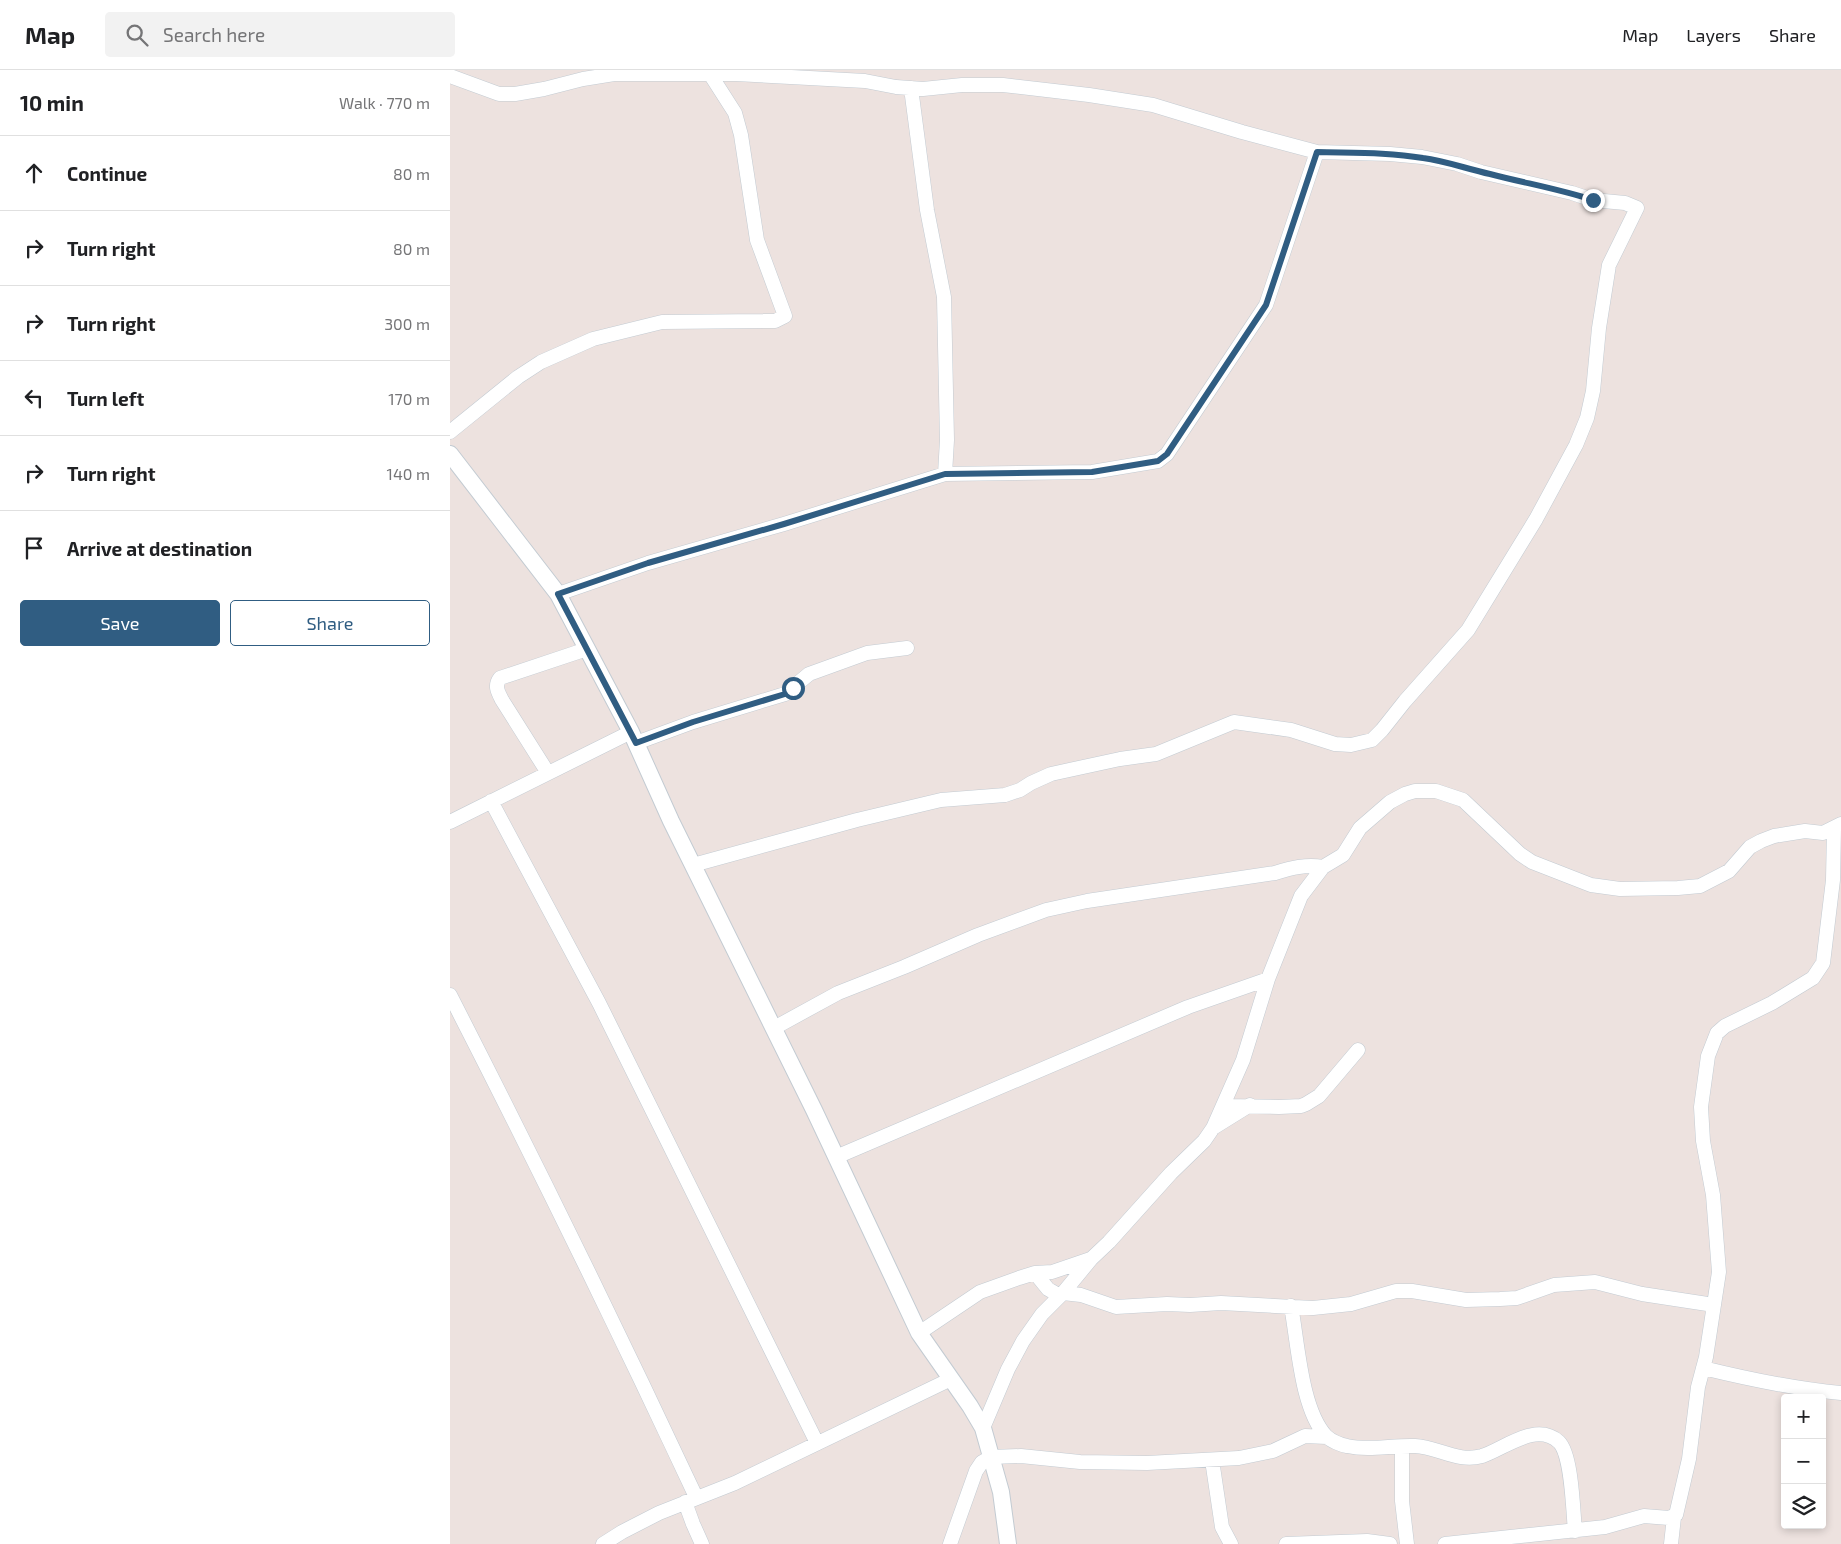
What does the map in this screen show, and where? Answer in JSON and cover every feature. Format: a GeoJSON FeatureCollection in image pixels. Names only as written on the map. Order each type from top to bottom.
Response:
{"type":"FeatureCollection","features":[{"type":"Feature","properties":{"kind":"street"},"geometry":{"type":"LineString","coordinates":[[450,76],[499,94],[544,89],[583,78],[614,74],[736,74],[865,81],[896,88],[1003,85],[1098,96],[1153,105],[1317,152],[1422,157],[1457,164],[1481,172],[1572,193],[1593,200],[1625,203],[1637,208],[1609,265],[1599,328],[1593,390],[1587,418],[1576,445],[1536,519],[1468,630],[1372,740],[1351,745],[1328,743],[1291,730],[1234,722],[1156,754],[1120,759],[1051,774],[1020,790],[1005,795],[941,800],[857,820],[693,865]]}},
{"type":"Feature","properties":{"kind":"street"},"geometry":{"type":"LineString","coordinates":[[450,432],[518,377],[542,362],[593,339],[662,322],[775,320],[785,316],[757,240],[741,135],[735,113],[710,74]]}},
{"type":"Feature","properties":{"kind":"street"},"geometry":{"type":"LineString","coordinates":[[911,88],[927,210],[944,297],[948,440],[945,474]]}},
{"type":"Feature","properties":{"kind":"street"},"geometry":{"type":"LineString","coordinates":[[558,594],[648,563],[784,524],[945,474],[1092,472],[1158,461],[1167,454],[1266,305],[1317,152]]}},
{"type":"Feature","properties":{"kind":"street"},"geometry":{"type":"LineString","coordinates":[[450,454],[558,594],[633,738],[836,1157],[918,1333],[983,1428],[1002,1492],[1008,1544]]}},
{"type":"Feature","properties":{"kind":"street"},"geometry":{"type":"LineString","coordinates":[[450,822],[548,773],[633,738],[785,694],[809,674],[867,653],[907,648]]}},
{"type":"Feature","properties":{"kind":"street"},"geometry":{"type":"LineString","coordinates":[[548,773],[502,700],[497,691],[497,682],[500,678],[587,649]]}},
{"type":"Feature","properties":{"kind":"street"},"geometry":{"type":"LineString","coordinates":[[983,1428],[1008,1369],[1023,1341],[1042,1314],[1214,1128],[1243,1060],[1268,979],[1301,896],[1323,867],[1342,855],[1360,828],[1390,802],[1405,794],[1415,792],[1436,792],[1464,800],[1520,854],[1532,862],[1586,883],[1606,888],[1658,889],[1700,886],[1730,871],[1750,847],[1761,841],[1782,834],[1805,831],[1823,833],[1838,827],[1824,962],[1812,978],[1772,1003],[1725,1026],[1717,1034],[1708,1056],[1701,1107],[1703,1141],[1713,1195],[1719,1272],[1703,1368],[1698,1387],[1689,1459],[1678,1509],[1674,1516],[1671,1544]]}},
{"type":"Feature","properties":{"kind":"street"},"geometry":{"type":"LineString","coordinates":[[491,801],[599,1003],[818,1443]]}},
{"type":"Feature","properties":{"kind":"street"},"geometry":{"type":"LineString","coordinates":[[774,1028],[838,993],[978,935],[1046,910],[1267,874],[1298,866],[1313,865],[1323,867]]}},
{"type":"Feature","properties":{"kind":"street"},"geometry":{"type":"LineString","coordinates":[[836,1157],[1188,1007],[1268,979]]}},
{"type":"Feature","properties":{"kind":"street"},"geometry":{"type":"LineString","coordinates":[[450,995],[542,1174],[644,1387],[690,1499],[693,1524],[702,1544]]}},
{"type":"Feature","properties":{"kind":"street"},"geometry":{"type":"LineString","coordinates":[[1224,1106],[1280,1107],[1306,1104],[1319,1096],[1358,1050]]}},
{"type":"Feature","properties":{"kind":"street"},"geometry":{"type":"LineString","coordinates":[[1214,1128],[1251,1105]]}},
{"type":"Feature","properties":{"kind":"street"},"geometry":{"type":"LineString","coordinates":[[918,1333],[980,1292],[1035,1273],[1052,1272],[1091,1259]]}},
{"type":"Feature","properties":{"kind":"street"},"geometry":{"type":"LineString","coordinates":[[1035,1273],[1048,1289],[1061,1294],[1081,1295],[1116,1307],[1221,1303],[1313,1308],[1338,1306],[1396,1292],[1412,1292],[1466,1300],[1500,1300],[1517,1298],[1554,1285],[1595,1282],[1642,1294],[1714,1305]]}},
{"type":"Feature","properties":{"kind":"street"},"geometry":{"type":"LineString","coordinates":[[1291,1306],[1305,1386],[1312,1413],[1327,1437]]}},
{"type":"Feature","properties":{"kind":"street"},"geometry":{"type":"LineString","coordinates":[[1703,1368],[1748,1379],[1841,1393]]}},
{"type":"Feature","properties":{"kind":"street"},"geometry":{"type":"LineString","coordinates":[[603,1544],[622,1532],[690,1499],[735,1483],[951,1379]]}},
{"type":"Feature","properties":{"kind":"street"},"geometry":{"type":"LineString","coordinates":[[1305,1436],[1310,1427],[1312,1413]]}},
{"type":"Feature","properties":{"kind":"street"},"geometry":{"type":"LineString","coordinates":[[950,1544],[976,1470],[982,1462],[991,1457],[1021,1456],[1080,1462],[1147,1463],[1212,1460],[1239,1458],[1273,1451],[1305,1436],[1327,1437],[1340,1444],[1352,1447],[1415,1446],[1432,1449],[1447,1455],[1468,1458],[1480,1457],[1528,1436],[1544,1436],[1555,1439],[1567,1456],[1575,1531]]}},
{"type":"Feature","properties":{"kind":"street"},"geometry":{"type":"LineString","coordinates":[[1402,1447],[1402,1500],[1406,1544]]}},
{"type":"Feature","properties":{"kind":"street"},"geometry":{"type":"LineString","coordinates":[[1212,1460],[1222,1527],[1231,1544]]}},
{"type":"Feature","properties":{"kind":"street"},"geometry":{"type":"LineString","coordinates":[[1445,1544],[1605,1527],[1644,1516],[1669,1518],[1674,1516]]}},
{"type":"Feature","properties":{"kind":"street"},"geometry":{"type":"LineString","coordinates":[[1286,1544],[1367,1541],[1390,1544]]}},
{"type":"Feature","properties":{"kind":"route"},"geometry":{"type":"LineString","coordinates":[[793,688],[785,694],[693,722],[636,743],[558,594],[648,563],[784,524],[945,474],[1092,472],[1158,461],[1167,454],[1266,305],[1317,152],[1422,157],[1457,164],[1481,172],[1572,193],[1593,200]]}}]}
